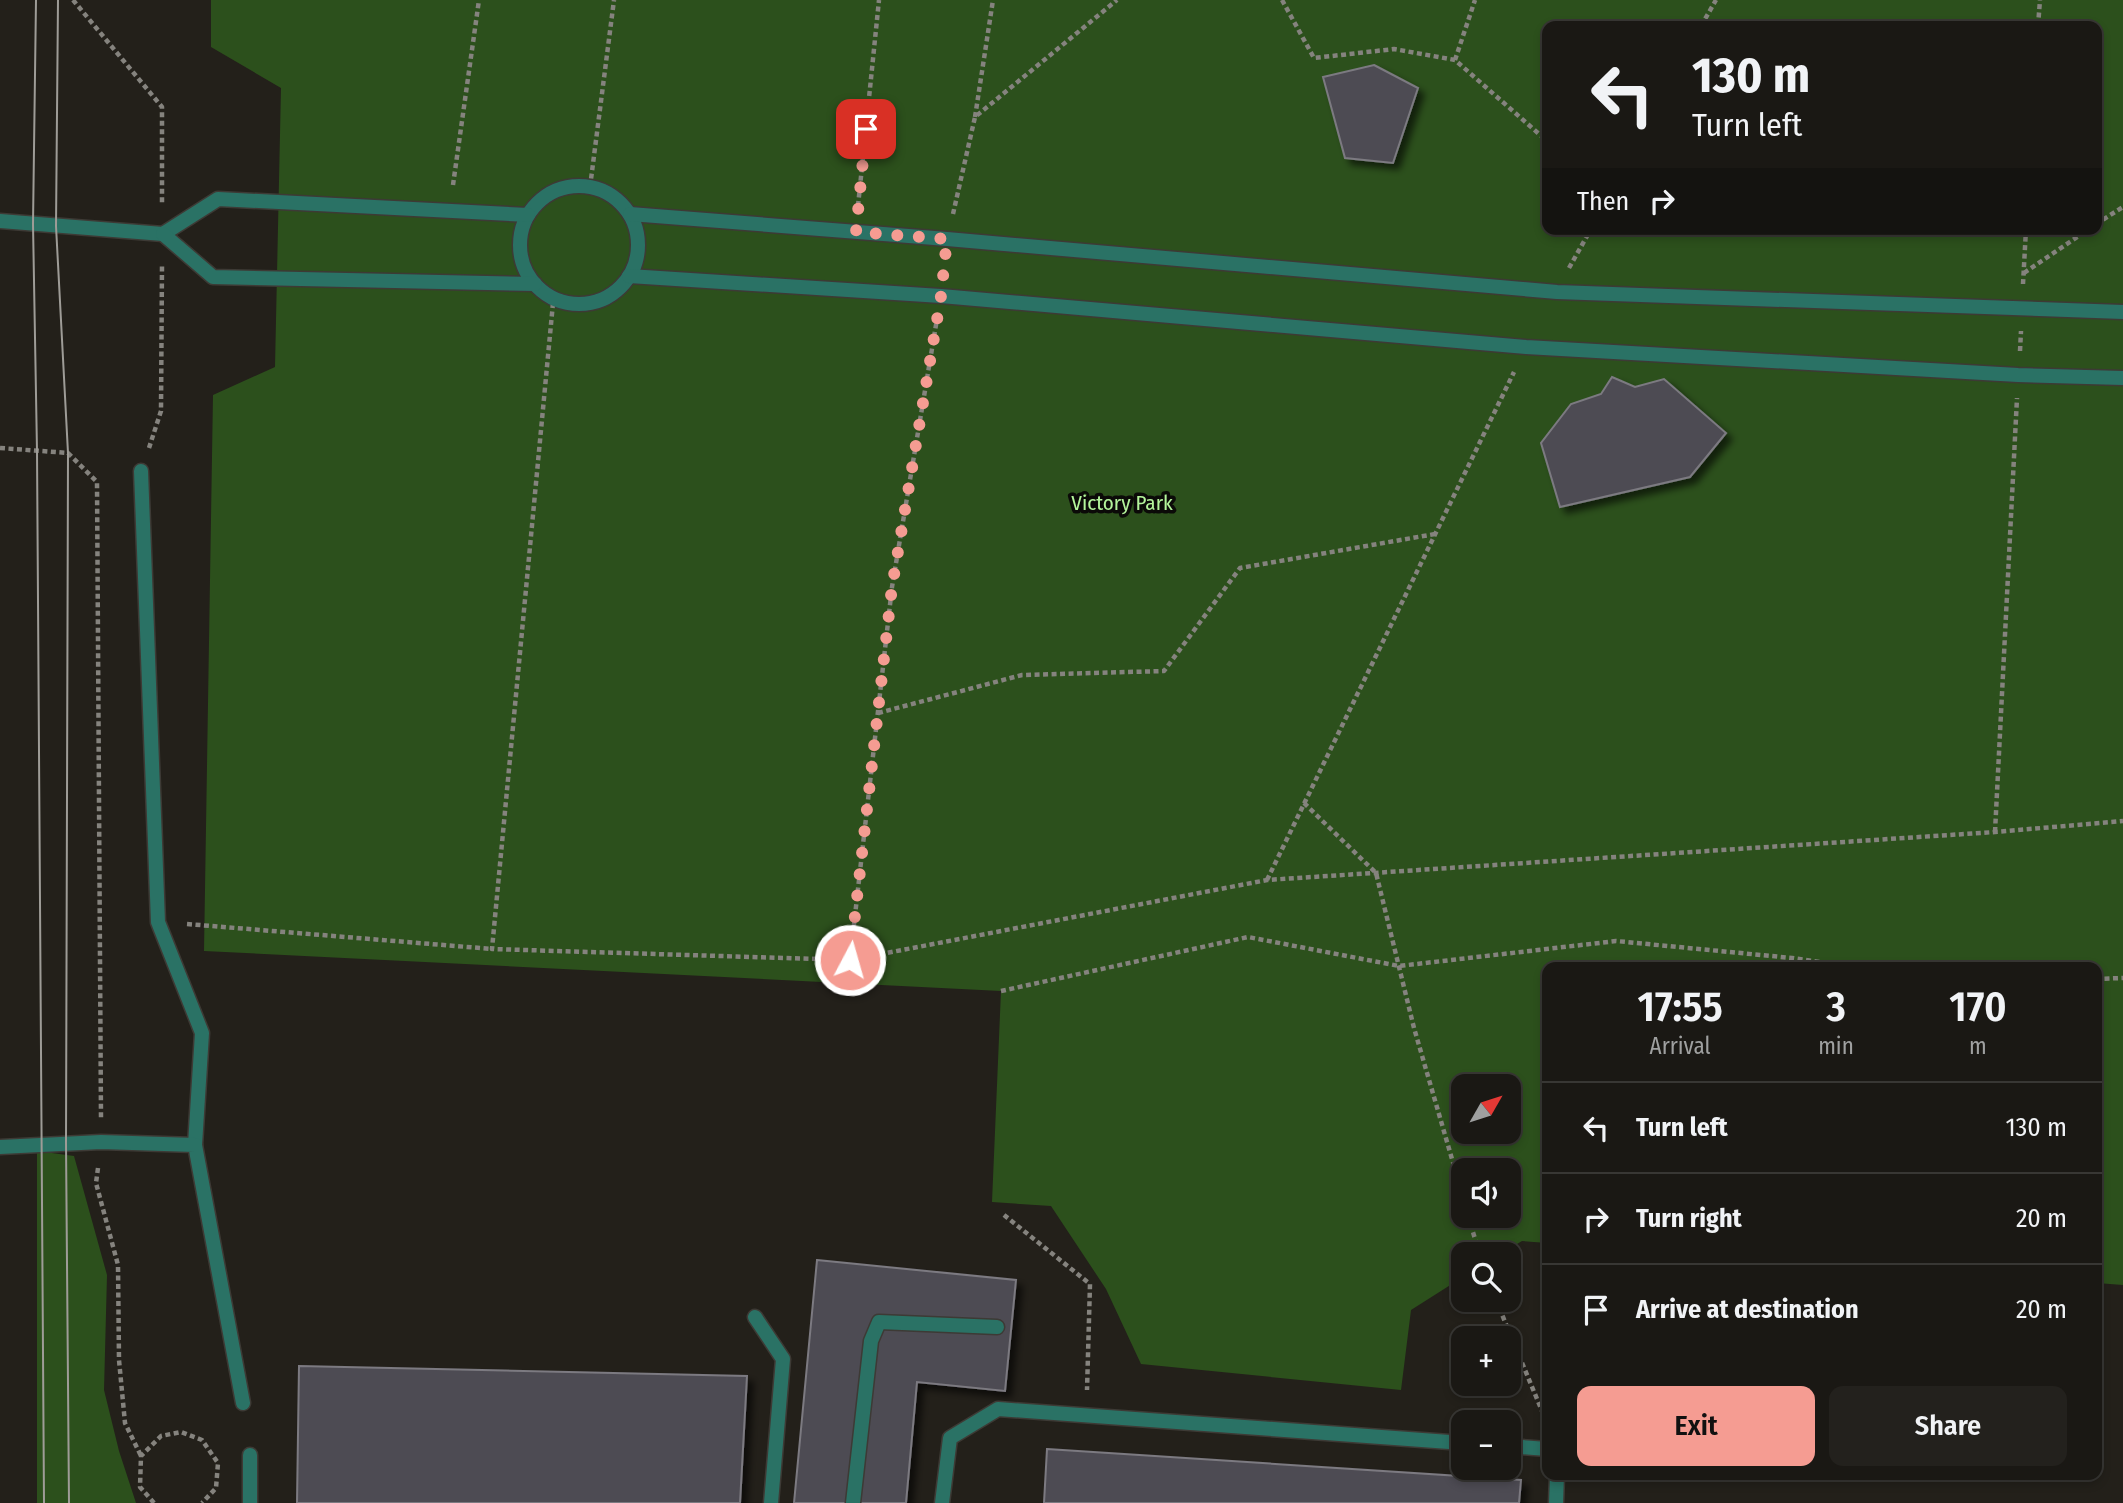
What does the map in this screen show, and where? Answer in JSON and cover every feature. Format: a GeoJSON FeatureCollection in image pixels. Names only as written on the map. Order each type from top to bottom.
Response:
{"type":"FeatureCollection","features":[{"type":"Feature","properties":{"kind":"street"},"geometry":{"type":"LineString","coordinates":[[565,187],[590,187],[604,191],[619,201],[630,214],[638,234],[638,253],[633,271],[622,286],[607,298],[589,304],[570,304],[551,297],[535,284],[524,267],[520,247],[522,227],[531,209],[546,195],[565,187]]}},
{"type":"Feature","properties":{"kind":"street"},"geometry":{"type":"LineString","coordinates":[[163,234],[218,199],[528,215]]}},
{"type":"Feature","properties":{"kind":"street"},"geometry":{"type":"LineString","coordinates":[[630,214],[1556,292],[2123,312]]}},
{"type":"Feature","properties":{"kind":"street"},"geometry":{"type":"LineString","coordinates":[[0,221],[163,234],[213,278],[535,284]]}},
{"type":"Feature","properties":{"kind":"street"},"geometry":{"type":"LineString","coordinates":[[629,276],[941,296],[1526,347],[2123,378]]}},
{"type":"Feature","properties":{"kind":"street"},"geometry":{"type":"LineString","coordinates":[[141,471],[158,922],[201,1033],[195,1145],[243,1403]]}},
{"type":"Feature","properties":{"kind":"street"},"geometry":{"type":"LineString","coordinates":[[0,1147],[102,1142],[195,1145]]}},
{"type":"Feature","properties":{"kind":"street"},"geometry":{"type":"LineString","coordinates":[[755,1317],[783,1359],[771,1503]]}},
{"type":"Feature","properties":{"kind":"street"},"geometry":{"type":"LineString","coordinates":[[853,1503],[871,1341],[879,1322],[997,1327]]}},
{"type":"Feature","properties":{"kind":"street"},"geometry":{"type":"LineString","coordinates":[[942,1503],[950,1438],[998,1409],[1451,1442]]}},
{"type":"Feature","properties":{"kind":"street"},"geometry":{"type":"LineString","coordinates":[[1521,1447],[1542,1449]]}},
{"type":"Feature","properties":{"kind":"street"},"geometry":{"type":"LineString","coordinates":[[250,1455],[250,1503]]}},
{"type":"Feature","properties":{"kind":"street"},"geometry":{"type":"LineString","coordinates":[[1556,1503],[1557,1480]]}},
{"type":"Feature","properties":{"kind":"path"},"geometry":{"type":"LineString","coordinates":[[450,210],[479,0]]}},
{"type":"Feature","properties":{"kind":"path"},"geometry":{"type":"LineString","coordinates":[[590,187],[614,0]]}},
{"type":"Feature","properties":{"kind":"path"},"geometry":{"type":"LineString","coordinates":[[856,232],[879,0]]}},
{"type":"Feature","properties":{"kind":"path"},"geometry":{"type":"LineString","coordinates":[[947,239],[975,117],[993,0]]}},
{"type":"Feature","properties":{"kind":"path"},"geometry":{"type":"LineString","coordinates":[[975,117],[1117,0]]}},
{"type":"Feature","properties":{"kind":"path"},"geometry":{"type":"LineString","coordinates":[[1282,0],[1314,58],[1394,49],[1455,60],[1542,137]]}},
{"type":"Feature","properties":{"kind":"path"},"geometry":{"type":"LineString","coordinates":[[1455,60],[1475,0]]}},
{"type":"Feature","properties":{"kind":"path"},"geometry":{"type":"LineString","coordinates":[[1704,21],[1716,0]]}},
{"type":"Feature","properties":{"kind":"path"},"geometry":{"type":"LineString","coordinates":[[2038,21],[2040,0]]}},
{"type":"Feature","properties":{"kind":"path"},"geometry":{"type":"LineString","coordinates":[[2102,220],[2123,206]]}},
{"type":"Feature","properties":{"kind":"path"},"geometry":{"type":"LineString","coordinates":[[1556,292],[1588,235]]}},
{"type":"Feature","properties":{"kind":"path"},"geometry":{"type":"LineString","coordinates":[[1995,832],[2026,235]]}},
{"type":"Feature","properties":{"kind":"path"},"geometry":{"type":"LineString","coordinates":[[2024,273],[2080,235]]}},
{"type":"Feature","properties":{"kind":"path"},"geometry":{"type":"LineString","coordinates":[[850,960],[892,587],[941,296]]}},
{"type":"Feature","properties":{"kind":"path"},"geometry":{"type":"LineString","coordinates":[[492,949],[553,303]]}},
{"type":"Feature","properties":{"kind":"path"},"geometry":{"type":"LineString","coordinates":[[1267,880],[1526,347]]}},
{"type":"Feature","properties":{"kind":"path"},"geometry":{"type":"LineString","coordinates":[[0,448],[68,453],[97,482],[102,1142],[96,1183],[118,1265],[118,1360],[125,1423],[141,1456],[140,1487],[154,1503]]}},
{"type":"Feature","properties":{"kind":"path"},"geometry":{"type":"LineString","coordinates":[[878,713],[1022,675],[1164,671],[1240,568],[1436,534]]}},
{"type":"Feature","properties":{"kind":"path"},"geometry":{"type":"LineString","coordinates":[[1304,803],[1376,873],[1414,1028],[1452,1158]]}},
{"type":"Feature","properties":{"kind":"path"},"geometry":{"type":"LineString","coordinates":[[158,922],[492,949],[850,960],[1267,880],[1995,832],[2123,821]]}},
{"type":"Feature","properties":{"kind":"path"},"geometry":{"type":"LineString","coordinates":[[1001,992],[1248,937],[1399,966],[1616,941],[1819,962]]}},
{"type":"Feature","properties":{"kind":"path"},"geometry":{"type":"LineString","coordinates":[[2102,979],[2123,978]]}},
{"type":"Feature","properties":{"kind":"path"},"geometry":{"type":"LineString","coordinates":[[1004,1215],[1090,1284],[1087,1416]]}},
{"type":"Feature","properties":{"kind":"path"},"geometry":{"type":"LineString","coordinates":[[1501,1312],[1542,1411]]}},
{"type":"Feature","properties":{"kind":"path"},"geometry":{"type":"LineString","coordinates":[[141,1456],[160,1436],[181,1432],[202,1440],[218,1462],[216,1488],[202,1503]]}},
{"type":"Feature","properties":{"kind":"green space","name":"Victory Park"},"geometry":{"type":"Polygon","coordinates":[[[211,0],[2123,0],[2123,1285],[2102,1283],[2102,962],[1542,962],[1542,1243],[1451,1242],[1451,1285],[1411,1310],[1401,1390],[1141,1364],[1106,1289],[1051,1206],[992,1202],[1001,991],[204,951],[213,395],[275,367],[281,88],[211,47],[211,0]]]}},
{"type":"Feature","properties":{"kind":"green space"},"geometry":{"type":"Polygon","coordinates":[[[37,1151],[74,1156],[107,1275],[104,1390],[119,1451],[136,1503],[37,1503],[37,1151]]]}},
{"type":"Feature","properties":{"kind":"building"},"geometry":{"type":"Polygon","coordinates":[[[1374,65],[1418,88],[1393,163],[1345,158],[1323,77],[1374,65]]]}},
{"type":"Feature","properties":{"kind":"building"},"geometry":{"type":"Polygon","coordinates":[[[1612,377],[1635,387],[1664,379],[1726,433],[1690,477],[1560,507],[1541,443],[1571,404],[1601,394],[1612,377]]]}},
{"type":"Feature","properties":{"kind":"building"},"geometry":{"type":"Polygon","coordinates":[[[817,1260],[1016,1280],[1005,1391],[917,1382],[906,1503],[794,1503],[817,1260]]]}},
{"type":"Feature","properties":{"kind":"building"},"geometry":{"type":"Polygon","coordinates":[[[299,1366],[747,1376],[740,1503],[297,1503],[299,1366]]]}},
{"type":"Feature","properties":{"kind":"building"},"geometry":{"type":"Polygon","coordinates":[[[1047,1449],[1451,1475],[1451,1480],[1521,1480],[1519,1503],[1044,1503],[1047,1449]]]}},
{"type":"Feature","properties":{"kind":"tram line"},"geometry":{"type":"LineString","coordinates":[[36,0],[33,224],[44,1503]]}},
{"type":"Feature","properties":{"kind":"tram line"},"geometry":{"type":"LineString","coordinates":[[58,0],[56,226],[68,453],[66,1143],[69,1503]]}},
{"type":"Feature","properties":{"kind":"route"},"geometry":{"type":"LineString","coordinates":[[850,960],[892,587],[941,296],[947,239],[856,232],[866,129]]}}]}
